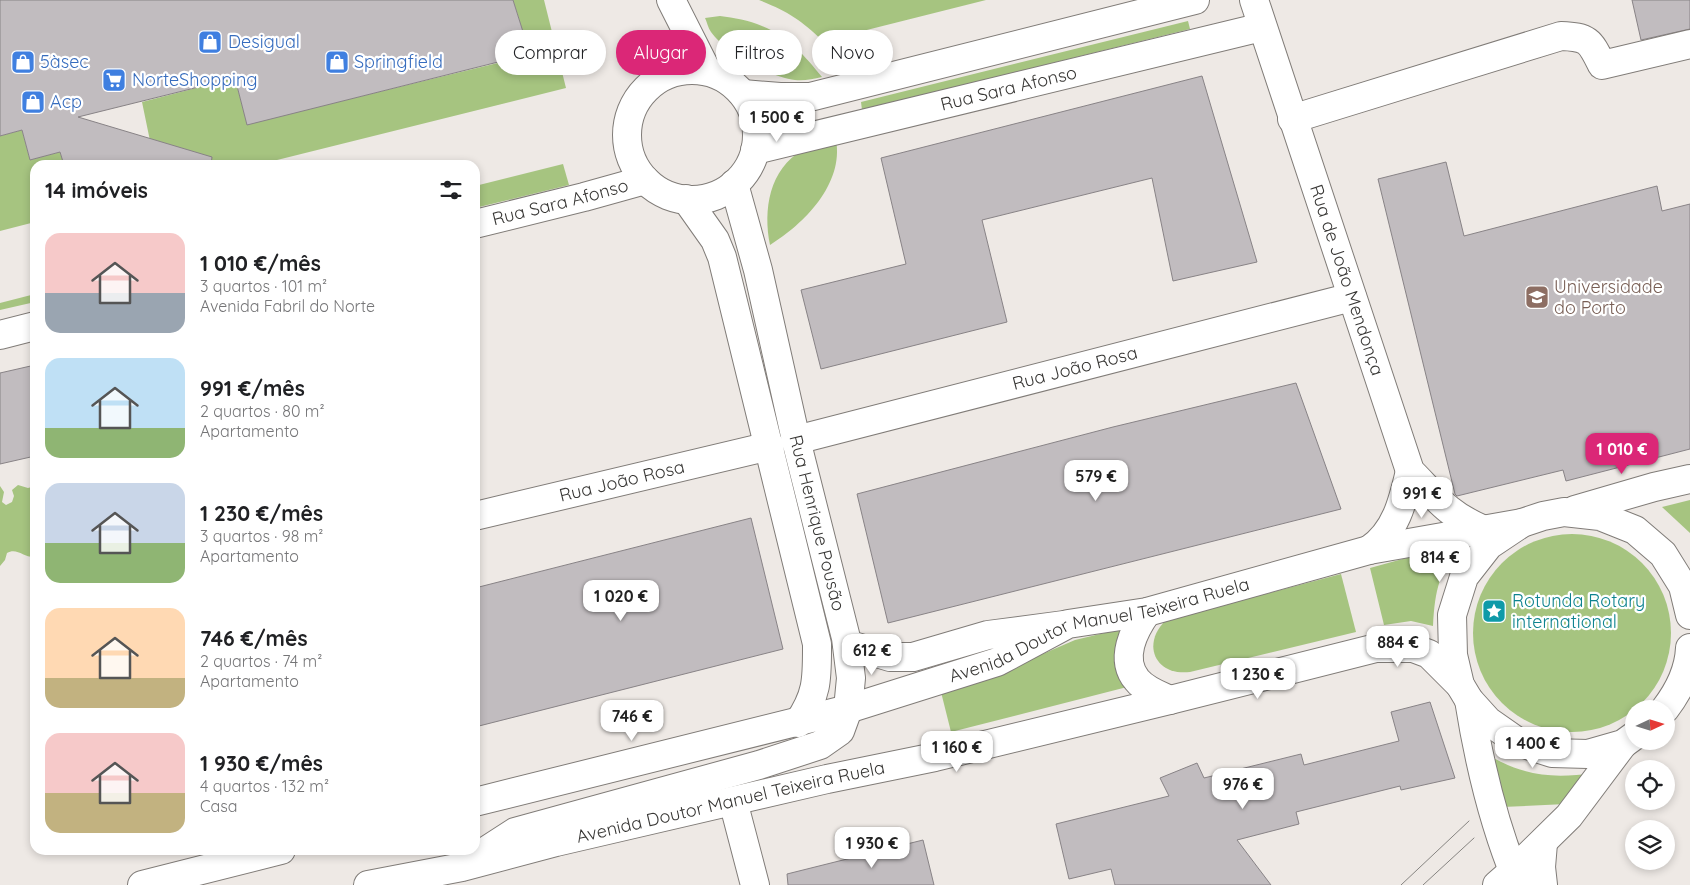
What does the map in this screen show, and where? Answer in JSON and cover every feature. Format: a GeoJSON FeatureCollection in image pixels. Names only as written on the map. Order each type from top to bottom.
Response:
{"type":"FeatureCollection","features":[{"type":"Feature","properties":{"kind":"street"},"geometry":{"type":"LineString","coordinates":[[671,0],[707,71]]}},
{"type":"Feature","properties":{"kind":"street"},"geometry":{"type":"LineString","coordinates":[[677,0],[685,26]]}},
{"type":"Feature","properties":{"kind":"street"},"geometry":{"type":"LineString","coordinates":[[742,94],[780,98],[810,97],[1195,0]]}},
{"type":"Feature","properties":{"kind":"street","name":"Rua de João Mendonça"},"geometry":{"type":"LineString","coordinates":[[1254,0],[1410,471],[1446,508],[1462,520],[1482,529]]}},
{"type":"Feature","properties":{"kind":"street","name":"Rua Sara Afonso"},"geometry":{"type":"LineString","coordinates":[[755,150],[1262,27]]}},
{"type":"Feature","properties":{"kind":"street"},"geometry":{"type":"LineString","coordinates":[[1292,119],[1561,36],[1579,37],[1591,44],[1602,65],[1690,44]]}},
{"type":"Feature","properties":{"kind":"street"},"geometry":{"type":"LineString","coordinates":[[686,70],[707,71],[727,79],[742,94],[752,111],[757,130],[755,150],[750,163],[744,174],[734,184],[720,194],[703,199],[686,199],[671,196],[657,190],[645,180],[634,163],[628,143],[628,122],[635,102],[648,86],[666,75],[686,70]]}},
{"type":"Feature","properties":{"kind":"street","name":"Rua Sara Afonso"},"geometry":{"type":"LineString","coordinates":[[480,223],[645,180]]}},
{"type":"Feature","properties":{"kind":"street","name":"Rua Henrique Pousão"},"geometry":{"type":"LineString","coordinates":[[462,867],[515,832],[759,765],[820,745],[840,731],[848,709],[851,678],[847,644],[796,440],[756,260],[734,184]]}},
{"type":"Feature","properties":{"kind":"street","name":"Rua Henrique Pousão"},"geometry":{"type":"LineString","coordinates":[[686,199],[715,240],[722,257],[770,446],[817,644],[817,680],[809,708],[798,723]]}},
{"type":"Feature","properties":{"kind":"street","name":"Rua João Rosa"},"geometry":{"type":"LineString","coordinates":[[796,440],[1352,298]]}},
{"type":"Feature","properties":{"kind":"street"},"geometry":{"type":"LineString","coordinates":[[0,334],[30,327]]}},
{"type":"Feature","properties":{"kind":"street","name":"Rua João Rosa"},"geometry":{"type":"LineString","coordinates":[[480,515],[770,446]]}},
{"type":"Feature","properties":{"kind":"street"},"geometry":{"type":"LineString","coordinates":[[1369,550],[1385,536],[1392,526],[1402,501],[1410,471]]}},
{"type":"Feature","properties":{"kind":"street"},"geometry":{"type":"LineString","coordinates":[[1510,880],[1465,692],[1453,654],[1452,614],[1464,576],[1489,545],[1522,523],[1690,479]]}},
{"type":"Feature","properties":{"kind":"street"},"geometry":{"type":"LineString","coordinates":[[1564,512],[1600,516],[1635,530],[1663,554],[1683,586],[1690,615]]}},
{"type":"Feature","properties":{"kind":"street","name":"Avenida Doutor Manuel Teixeira Ruela"},"geometry":{"type":"LineString","coordinates":[[480,801],[848,709],[997,662],[1068,624],[1147,612],[1369,550],[1522,523]]}},
{"type":"Feature","properties":{"kind":"street"},"geometry":{"type":"LineString","coordinates":[[1147,612],[1136,628],[1130,646],[1130,664],[1136,680],[1149,691],[1170,700]]}},
{"type":"Feature","properties":{"kind":"street"},"geometry":{"type":"LineString","coordinates":[[847,644],[890,657],[913,657],[988,635],[1068,624]]}},
{"type":"Feature","properties":{"kind":"street","name":"Avenida Doutor Manuel Teixeira Ruela"},"geometry":{"type":"LineString","coordinates":[[368,885],[462,867],[523,850],[827,779],[935,757],[1376,648],[1413,648],[1429,654],[1465,692]]}},
{"type":"Feature","properties":{"kind":"street"},"geometry":{"type":"LineString","coordinates":[[1671,700],[1676,694],[1689,659],[1690,648]]}},
{"type":"Feature","properties":{"kind":"street"},"geometry":{"type":"LineString","coordinates":[[1465,692],[1488,721],[1518,742],[1552,753],[1588,754],[1625,741]]}},
{"type":"Feature","properties":{"kind":"street"},"geometry":{"type":"LineString","coordinates":[[1675,705],[1690,694]]}},
{"type":"Feature","properties":{"kind":"street"},"geometry":{"type":"LineString","coordinates":[[1510,880],[1568,816],[1625,744]]}},
{"type":"Feature","properties":{"kind":"street"},"geometry":{"type":"LineString","coordinates":[[734,801],[755,885]]}},
{"type":"Feature","properties":{"kind":"street"},"geometry":{"type":"LineString","coordinates":[[1543,843],[1541,867],[1543,885]]}},
{"type":"Feature","properties":{"kind":"street"},"geometry":{"type":"LineString","coordinates":[[142,885],[261,855]]}},
{"type":"Feature","properties":{"kind":"green space"},"geometry":{"type":"Polygon","coordinates":[[[513,0],[544,0],[552,30],[522,30],[513,0]]]}},
{"type":"Feature","properties":{"kind":"green space"},"geometry":{"type":"Polygon","coordinates":[[[759,0],[986,0],[867,30],[812,31],[778,8],[759,0]]]}},
{"type":"Feature","properties":{"kind":"green space"},"geometry":{"type":"Polygon","coordinates":[[[720,16],[752,22],[771,30],[716,30],[716,38],[705,18],[720,16]]]}},
{"type":"Feature","properties":{"kind":"green space"},"geometry":{"type":"Polygon","coordinates":[[[1188,21],[1190,29],[862,110],[861,102],[1188,21]]]}},
{"type":"Feature","properties":{"kind":"green space"},"geometry":{"type":"Polygon","coordinates":[[[802,54],[812,66],[812,75],[820,75],[822,77],[802,80],[777,75],[802,75],[802,54]]]}},
{"type":"Feature","properties":{"kind":"green space"},"geometry":{"type":"Polygon","coordinates":[[[495,64],[495,75],[563,75],[566,88],[277,160],[154,160],[142,102],[235,78],[247,124],[495,64]]]}},
{"type":"Feature","properties":{"kind":"green space"},"geometry":{"type":"Polygon","coordinates":[[[22,130],[30,160],[30,223],[0,231],[0,136],[22,130]]]}},
{"type":"Feature","properties":{"kind":"green space"},"geometry":{"type":"Polygon","coordinates":[[[836,140],[837,156],[834,172],[828,187],[819,201],[796,226],[770,245],[767,218],[768,205],[776,179],[792,158],[803,150],[836,140]]]}},
{"type":"Feature","properties":{"kind":"green space"},"geometry":{"type":"Polygon","coordinates":[[[60,152],[62,160],[30,160],[60,152]]]}},
{"type":"Feature","properties":{"kind":"green space"},"geometry":{"type":"Polygon","coordinates":[[[563,164],[569,185],[480,207],[480,185],[563,164]]]}},
{"type":"Feature","properties":{"kind":"green space"},"geometry":{"type":"Polygon","coordinates":[[[30,295],[30,303],[0,310],[0,303],[30,295]]]}},
{"type":"Feature","properties":{"kind":"green space"},"geometry":{"type":"Polygon","coordinates":[[[18,485],[30,487],[30,557],[11,551],[7,553],[5,560],[0,566],[0,486],[4,492],[2,502],[6,505],[12,502],[14,496],[12,490],[18,485]]]}},
{"type":"Feature","properties":{"kind":"green space"},"geometry":{"type":"Polygon","coordinates":[[[1690,500],[1690,533],[1662,507],[1690,500]]]}},
{"type":"Feature","properties":{"kind":"green space"},"geometry":{"type":"Polygon","coordinates":[[[1572,534],[1601,538],[1619,546],[1642,563],[1659,586],[1667,604],[1671,633],[1667,662],[1659,680],[1645,700],[1625,700],[1625,716],[1601,728],[1572,732],[1543,728],[1525,720],[1502,703],[1485,680],[1477,662],[1473,633],[1477,604],[1485,586],[1502,563],[1525,546],[1543,538],[1572,534]]]}},
{"type":"Feature","properties":{"kind":"green space"},"geometry":{"type":"Polygon","coordinates":[[[1464,542],[1449,562],[1440,581],[1435,601],[1433,626],[1411,621],[1384,625],[1370,568],[1464,542]]]}},
{"type":"Feature","properties":{"kind":"green space"},"geometry":{"type":"Polygon","coordinates":[[[1341,574],[1356,632],[1190,672],[1178,672],[1168,669],[1160,664],[1156,656],[1153,648],[1154,639],[1158,629],[1166,620],[1341,574]]]}},
{"type":"Feature","properties":{"kind":"green space"},"geometry":{"type":"Polygon","coordinates":[[[1121,629],[1118,643],[1119,650],[1131,686],[951,732],[940,688],[1024,662],[1075,640],[1121,629]]]}},
{"type":"Feature","properties":{"kind":"green space"},"geometry":{"type":"Polygon","coordinates":[[[1485,753],[1512,767],[1538,774],[1564,776],[1594,773],[1566,804],[1502,807],[1485,753]]]}},
{"type":"Feature","properties":{"kind":"building","name":"NorteShopping"},"geometry":{"type":"Polygon","coordinates":[[[0,0],[513,0],[522,30],[495,30],[495,63],[247,125],[235,78],[78,117],[212,157],[212,160],[62,160],[60,152],[30,160],[22,130],[0,136],[0,0]]]}},
{"type":"Feature","properties":{"kind":"building"},"geometry":{"type":"Polygon","coordinates":[[[1632,0],[1690,0],[1690,29],[1641,40],[1632,0]]]}},
{"type":"Feature","properties":{"kind":"building"},"geometry":{"type":"Polygon","coordinates":[[[1202,76],[1257,262],[1173,281],[1152,178],[982,220],[1007,322],[821,369],[801,290],[906,264],[881,158],[1202,76]]]}},
{"type":"Feature","properties":{"kind":"building","name":"Universidade do Porto"},"geometry":{"type":"Polygon","coordinates":[[[1446,162],[1464,236],[1657,186],[1662,211],[1690,204],[1690,449],[1566,481],[1563,470],[1457,496],[1455,494],[1378,179],[1446,162]]]}},
{"type":"Feature","properties":{"kind":"building"},"geometry":{"type":"Polygon","coordinates":[[[30,366],[30,457],[0,464],[0,373],[30,366]]]}},
{"type":"Feature","properties":{"kind":"building"},"geometry":{"type":"Polygon","coordinates":[[[1296,383],[1341,509],[888,623],[857,494],[1113,427],[1296,383]]]}},
{"type":"Feature","properties":{"kind":"building"},"geometry":{"type":"Polygon","coordinates":[[[751,518],[783,649],[480,726],[480,587],[751,518]]]}},
{"type":"Feature","properties":{"kind":"building"},"geometry":{"type":"Polygon","coordinates":[[[1430,702],[1455,778],[1401,790],[1400,786],[1296,812],[1299,824],[1237,840],[1271,885],[1115,885],[1111,869],[1069,879],[1056,824],[1169,796],[1160,778],[1197,763],[1204,778],[1301,754],[1304,765],[1399,741],[1391,712],[1430,702]]]}},
{"type":"Feature","properties":{"kind":"building"},"geometry":{"type":"Polygon","coordinates":[[[923,840],[934,885],[788,885],[787,874],[923,840]]]}},
{"type":"Feature","properties":{"kind":"tram line"},"geometry":{"type":"LineString","coordinates":[[1401,885],[1469,821]]}},
{"type":"Feature","properties":{"kind":"tram line"},"geometry":{"type":"LineString","coordinates":[[1423,885],[1474,838]]}},
{"type":"Feature","properties":{"kind":"place","name":"Desigual"},"geometry":{"type":"Point","coordinates":[210,42]}},
{"type":"Feature","properties":{"kind":"place","name":"5àsec"},"geometry":{"type":"Point","coordinates":[23,62]}},
{"type":"Feature","properties":{"kind":"place","name":"Springfield"},"geometry":{"type":"Point","coordinates":[337,62]}},
{"type":"Feature","properties":{"kind":"place","name":"NorteShopping"},"geometry":{"type":"Point","coordinates":[114,80]}},
{"type":"Feature","properties":{"kind":"place","name":"Acp"},"geometry":{"type":"Point","coordinates":[33,102]}},
{"type":"Feature","properties":{"kind":"place","name":"Universidade do Porto"},"geometry":{"type":"Point","coordinates":[1537,297]}},
{"type":"Feature","properties":{"kind":"place","name":"Rotunda Rotary international"},"geometry":{"type":"Point","coordinates":[1494,611]}}]}
